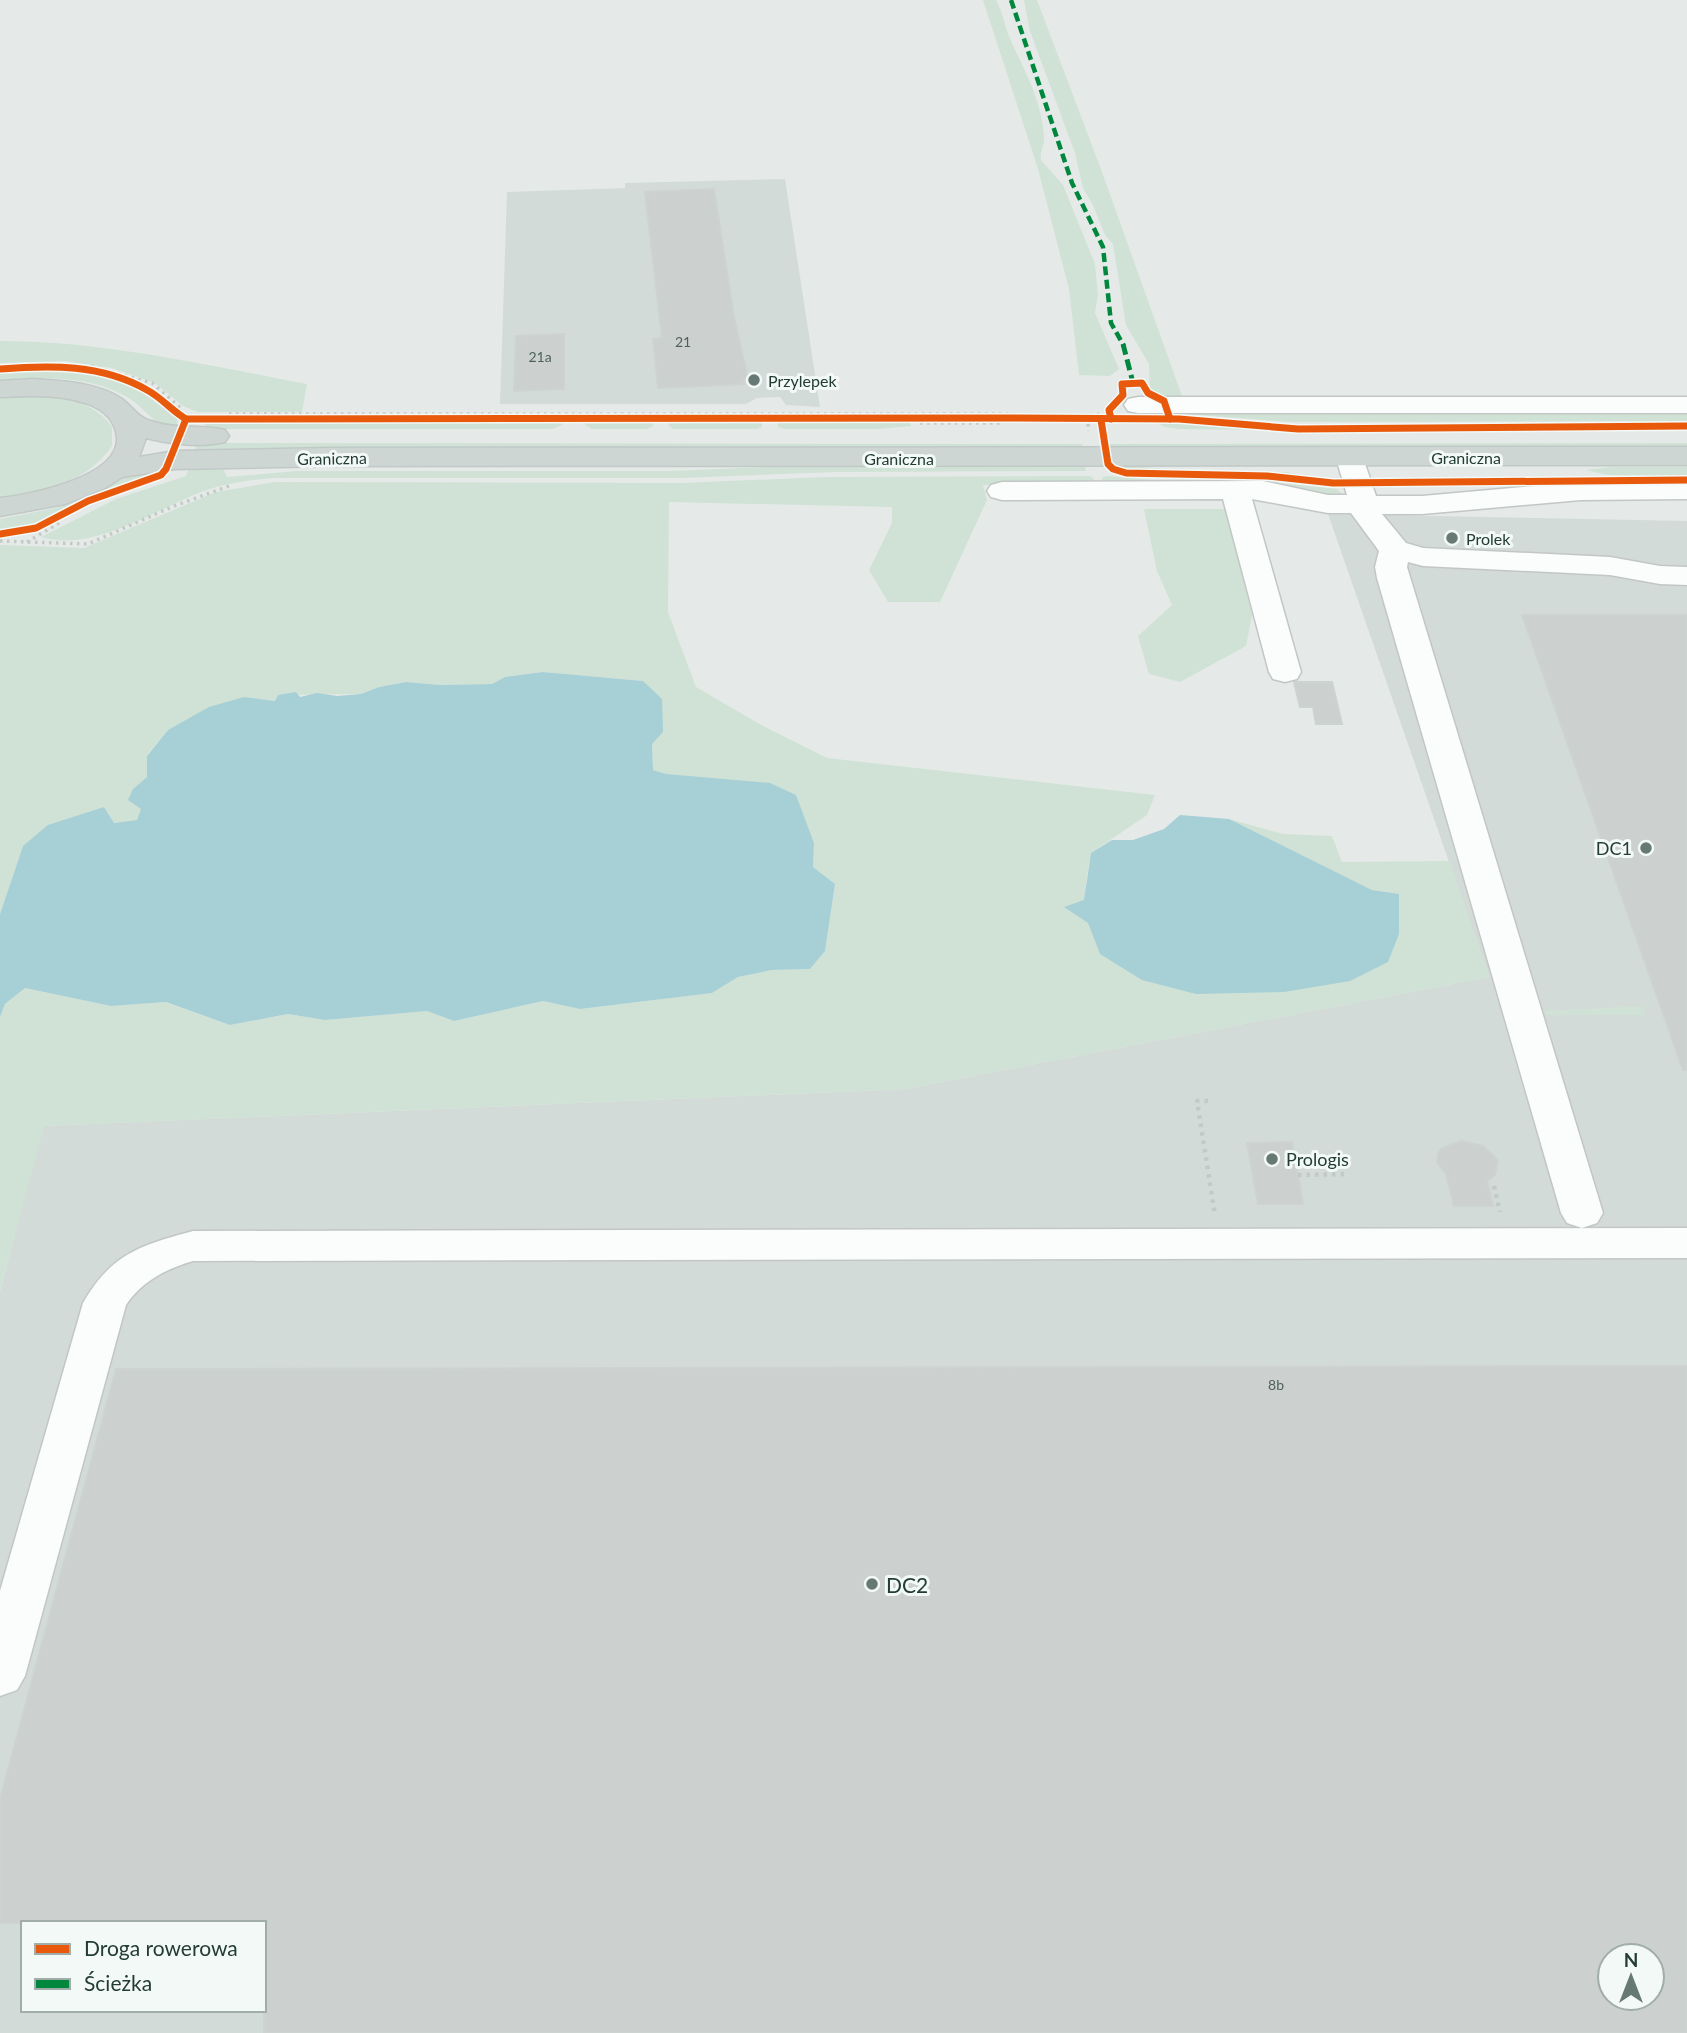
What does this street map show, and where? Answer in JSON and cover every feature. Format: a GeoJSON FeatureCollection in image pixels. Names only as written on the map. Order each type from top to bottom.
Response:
{"type":"FeatureCollection","features":[{"type":"Feature","properties":{"kind":"main road"},"geometry":{"type":"LineString","coordinates":[[0,388],[43,387],[84,394],[106,402],[129,423],[131,445],[125,457],[113,470],[80,488],[55,497],[0,507]]}},
{"type":"Feature","properties":{"kind":"main road","name":"Graniczna"},"geometry":{"type":"LineString","coordinates":[[129,423],[150,433],[183,428],[1144,437],[1687,436]]}},
{"type":"Feature","properties":{"kind":"main road","name":"Graniczna"},"geometry":{"type":"LineString","coordinates":[[113,470],[174,460],[330,457],[1687,456]]}},
{"type":"Feature","properties":{"kind":"lane"},"geometry":{"type":"LineString","coordinates":[[1144,437],[1134,389],[1687,405]]}},
{"type":"Feature","properties":{"kind":"lane"},"geometry":{"type":"LineString","coordinates":[[1351,458],[1367,515],[1395,550],[1423,557],[1610,566],[1660,575],[1687,576]]}},
{"type":"Feature","properties":{"kind":"lane"},"geometry":{"type":"LineString","coordinates":[[1235,490],[1285,672]]}},
{"type":"Feature","properties":{"kind":"lane"},"geometry":{"type":"LineString","coordinates":[[1002,491],[1263,490],[1328,504],[1422,505],[1581,491],[1687,490]]}},
{"type":"Feature","properties":{"kind":"lane"},"geometry":{"type":"LineString","coordinates":[[1395,550],[1391,567],[1393,578],[1582,1213]]}},
{"type":"Feature","properties":{"kind":"lane"},"geometry":{"type":"LineString","coordinates":[[1610,566],[1656,557],[1687,559]]}},
{"type":"Feature","properties":{"kind":"lane"},"geometry":{"type":"LineString","coordinates":[[0,1676],[105,1303],[116,1284],[134,1267],[162,1254],[193,1246],[1687,1243]]}},
{"type":"Feature","properties":{"kind":"path"},"geometry":{"type":"LineString","coordinates":[[84,370],[112,375],[137,384],[160,398],[183,428],[957,417],[1087,418],[1102,414]]}},
{"type":"Feature","properties":{"kind":"path"},"geometry":{"type":"LineString","coordinates":[[222,414],[1000,416],[1111,419],[1109,410],[1123,395],[1122,384],[1134,389]]}},
{"type":"Feature","properties":{"kind":"path"},"geometry":{"type":"LineString","coordinates":[[916,416],[916,423],[1001,423],[1000,416]]}},
{"type":"Feature","properties":{"kind":"path"},"geometry":{"type":"LineString","coordinates":[[1087,418],[1089,431]]}},
{"type":"Feature","properties":{"kind":"path"},"geometry":{"type":"LineString","coordinates":[[0,534],[27,532],[60,516]]}},
{"type":"Feature","properties":{"kind":"path"},"geometry":{"type":"LineString","coordinates":[[0,541],[88,544]]}},
{"type":"Feature","properties":{"kind":"path"},"geometry":{"type":"LineString","coordinates":[[1208,1101],[1197,1101],[1219,1244]]}},
{"type":"Feature","properties":{"kind":"path"},"geometry":{"type":"LineString","coordinates":[[1298,1175],[1347,1174]]}},
{"type":"Feature","properties":{"kind":"shaded area"},"geometry":{"type":"Polygon","coordinates":[[[785,179],[820,407],[786,405],[780,397],[757,398],[746,404],[500,404],[507,192],[625,188],[625,183],[785,179]]]}},
{"type":"Feature","properties":{"kind":"shaded area","name":"DC2"},"geometry":{"type":"Polygon","coordinates":[[[1328,514],[1687,521],[1687,2033],[0,2033],[0,1291],[43,1126],[905,1089],[1489,977],[1328,514]]]}},
{"type":"Feature","properties":{"kind":"green space"},"geometry":{"type":"Polygon","coordinates":[[[983,0],[996,0],[1040,113],[1044,139],[1041,160],[1063,185],[1095,264],[1098,295],[1095,313],[1119,369],[1110,376],[1079,375],[1069,289],[1038,169],[983,0]]]}},
{"type":"Feature","properties":{"kind":"green space"},"geometry":{"type":"Polygon","coordinates":[[[1024,0],[1037,0],[1183,399],[1169,400],[1150,390],[1149,364],[1126,325],[1113,244],[1105,235],[1083,188],[1075,153],[1030,31],[1024,0]]]}},
{"type":"Feature","properties":{"kind":"green space"},"geometry":{"type":"Polygon","coordinates":[[[0,341],[116,350],[307,384],[302,412],[198,412],[183,406],[155,383],[112,368],[64,361],[0,363],[0,341]]]}},
{"type":"Feature","properties":{"kind":"green space"},"geometry":{"type":"Polygon","coordinates":[[[33,369],[80,372],[125,383],[159,403],[178,420],[176,428],[154,419],[127,397],[97,385],[48,378],[0,380],[0,371],[33,369]]]}},
{"type":"Feature","properties":{"kind":"green space"},"geometry":{"type":"Polygon","coordinates":[[[29,395],[64,399],[96,411],[112,427],[112,446],[89,469],[62,484],[0,499],[0,397],[29,395]]]}},
{"type":"Feature","properties":{"kind":"green space"},"geometry":{"type":"Polygon","coordinates":[[[1176,408],[1687,413],[1687,421],[1291,422],[1185,414],[1176,408]]]}},
{"type":"Feature","properties":{"kind":"green space"},"geometry":{"type":"Polygon","coordinates":[[[212,415],[564,415],[207,417],[212,415]]]}},
{"type":"Feature","properties":{"kind":"green space"},"geometry":{"type":"Polygon","coordinates":[[[910,420],[911,426],[878,429],[778,427],[778,422],[910,420]]]}},
{"type":"Feature","properties":{"kind":"green space"},"geometry":{"type":"Polygon","coordinates":[[[206,421],[563,422],[553,429],[203,429],[206,421]]]}},
{"type":"Feature","properties":{"kind":"green space"},"geometry":{"type":"Polygon","coordinates":[[[1154,421],[1284,430],[1178,429],[1165,427],[1154,421]]]}},
{"type":"Feature","properties":{"kind":"green space"},"geometry":{"type":"Polygon","coordinates":[[[585,422],[653,422],[653,426],[647,429],[592,429],[585,425],[585,422]]]}},
{"type":"Feature","properties":{"kind":"green space"},"geometry":{"type":"Polygon","coordinates":[[[669,422],[762,422],[762,427],[673,429],[669,422]]]}},
{"type":"Feature","properties":{"kind":"green space"},"geometry":{"type":"Polygon","coordinates":[[[197,443],[1082,444],[1083,450],[195,449],[197,443]]]}},
{"type":"Feature","properties":{"kind":"green space"},"geometry":{"type":"Polygon","coordinates":[[[1687,443],[1687,449],[1111,450],[1110,444],[1687,443]]]}},
{"type":"Feature","properties":{"kind":"green space"},"geometry":{"type":"Polygon","coordinates":[[[817,465],[1085,465],[1086,471],[835,472],[681,478],[273,478],[212,488],[103,534],[82,539],[41,537],[116,499],[186,476],[190,466],[222,466],[227,477],[297,471],[669,471],[817,465]]]}},
{"type":"Feature","properties":{"kind":"green space"},"geometry":{"type":"Polygon","coordinates":[[[1118,465],[1200,472],[1287,472],[1319,479],[1121,468],[1118,465]]]}},
{"type":"Feature","properties":{"kind":"green space"},"geometry":{"type":"Polygon","coordinates":[[[1612,467],[1687,467],[1687,477],[1608,475],[1586,470],[1612,467]]]}},
{"type":"Feature","properties":{"kind":"green space"},"geometry":{"type":"Polygon","coordinates":[[[159,471],[86,499],[26,529],[0,532],[0,519],[56,508],[94,494],[127,476],[159,471]]]}},
{"type":"Feature","properties":{"kind":"green space"},"geometry":{"type":"Polygon","coordinates":[[[1090,476],[1095,485],[983,485],[987,500],[940,602],[888,602],[869,570],[892,523],[892,507],[669,502],[668,612],[696,687],[763,726],[827,758],[1155,795],[1147,815],[1091,853],[1086,882],[1086,904],[1100,954],[1398,894],[1372,890],[1229,819],[1283,834],[1332,836],[1342,862],[1449,861],[1489,977],[905,1089],[44,1126],[0,1290],[0,1017],[5,1004],[25,988],[111,1006],[165,1002],[230,1025],[288,1014],[325,1020],[427,1011],[454,1021],[543,1001],[580,1009],[712,993],[738,977],[772,970],[810,969],[825,951],[835,884],[813,867],[814,843],[795,795],[653,770],[643,681],[543,672],[505,677],[492,684],[440,685],[406,682],[379,687],[361,694],[278,695],[276,701],[244,697],[185,721],[168,730],[147,755],[147,777],[133,789],[142,809],[137,820],[114,823],[104,807],[23,846],[0,914],[0,545],[84,548],[216,492],[275,482],[681,483],[825,477],[1090,476]]]}},
{"type":"Feature","properties":{"kind":"green space"},"geometry":{"type":"Polygon","coordinates":[[[1106,476],[1189,483],[1279,483],[1337,489],[1345,497],[1103,485],[1102,478],[1106,476]]]}},
{"type":"Feature","properties":{"kind":"green space"},"geometry":{"type":"Polygon","coordinates":[[[1144,509],[1226,509],[1252,615],[1246,646],[1180,682],[1149,674],[1138,636],[1172,605],[1157,571],[1144,509]]]}},
{"type":"Feature","properties":{"kind":"green space"},"geometry":{"type":"Polygon","coordinates":[[[1641,1006],[1645,1015],[1546,1015],[1545,1011],[1641,1006]]]}},
{"type":"Feature","properties":{"kind":"water"},"geometry":{"type":"Polygon","coordinates":[[[543,672],[643,681],[662,699],[663,732],[652,744],[653,770],[666,774],[770,783],[796,795],[814,843],[813,867],[835,884],[825,951],[810,969],[772,970],[738,977],[712,993],[580,1009],[543,1001],[454,1021],[427,1011],[325,1020],[288,1014],[230,1025],[166,1002],[111,1006],[25,988],[5,1004],[0,1017],[0,914],[23,846],[48,825],[104,807],[114,823],[137,820],[141,809],[128,800],[133,789],[147,777],[147,756],[168,730],[209,707],[244,697],[275,701],[278,695],[296,692],[300,697],[317,693],[337,696],[361,694],[379,687],[406,682],[440,685],[492,684],[505,677],[543,672]]]}},
{"type":"Feature","properties":{"kind":"water"},"geometry":{"type":"Polygon","coordinates":[[[1180,815],[1229,819],[1372,890],[1399,894],[1399,934],[1388,962],[1350,981],[1284,992],[1196,994],[1142,980],[1100,954],[1088,923],[1064,907],[1084,900],[1091,853],[1112,840],[1133,840],[1164,829],[1180,815]]]}},
{"type":"Feature","properties":{"kind":"building"},"geometry":{"type":"Polygon","coordinates":[[[714,189],[734,317],[748,379],[743,379],[744,384],[658,388],[653,339],[662,338],[645,192],[714,189]]]}},
{"type":"Feature","properties":{"kind":"building"},"geometry":{"type":"Polygon","coordinates":[[[564,334],[564,389],[514,391],[516,336],[564,334]]]}},
{"type":"Feature","properties":{"kind":"building","name":"DC1"},"geometry":{"type":"Polygon","coordinates":[[[1522,615],[1687,615],[1687,1070],[1683,1070],[1522,615]]]}},
{"type":"Feature","properties":{"kind":"building"},"geometry":{"type":"Polygon","coordinates":[[[1294,682],[1332,682],[1342,724],[1316,724],[1313,707],[1300,707],[1294,682]]]}},
{"type":"Feature","properties":{"kind":"building"},"geometry":{"type":"Polygon","coordinates":[[[1461,1141],[1483,1146],[1498,1160],[1495,1175],[1487,1181],[1493,1206],[1454,1206],[1446,1174],[1437,1162],[1442,1148],[1461,1141]]]}},
{"type":"Feature","properties":{"kind":"building","name":"Prologis"},"geometry":{"type":"Polygon","coordinates":[[[1292,1142],[1303,1204],[1258,1204],[1247,1143],[1292,1142]]]}},
{"type":"Feature","properties":{"kind":"building","name":"DC2"},"geometry":{"type":"Polygon","coordinates":[[[1687,1366],[1687,2033],[264,2033],[266,1921],[0,1923],[0,1799],[116,1369],[1687,1366]]]}},
{"type":"Feature","properties":{"kind":"marked path"},"geometry":{"type":"LineString","coordinates":[[1011,0],[1072,183],[1103,247],[1111,323],[1126,349],[1132,379]]}},
{"type":"Feature","properties":{"kind":"cycle path"},"geometry":{"type":"LineString","coordinates":[[0,369],[76,368],[113,375],[148,390],[186,419],[1007,418],[1179,419],[1298,429],[1687,426]]}},
{"type":"Feature","properties":{"kind":"cycle path"},"geometry":{"type":"LineString","coordinates":[[1111,419],[1109,410],[1123,395],[1122,384],[1142,383],[1148,393],[1164,401],[1170,419]]}},
{"type":"Feature","properties":{"kind":"cycle path"},"geometry":{"type":"LineString","coordinates":[[0,534],[36,528],[88,501],[161,475],[166,469],[186,419]]}},
{"type":"Feature","properties":{"kind":"cycle path"},"geometry":{"type":"LineString","coordinates":[[1101,420],[1108,464],[1113,469],[1126,473],[1267,476],[1333,483],[1687,480]]}},
{"type":"Feature","properties":{"kind":"place","name":"Przylepek"},"geometry":{"type":"Point","coordinates":[754,380]}},
{"type":"Feature","properties":{"kind":"place","name":"Prolek"},"geometry":{"type":"Point","coordinates":[1452,538]}},
{"type":"Feature","properties":{"kind":"place","name":"DC1"},"geometry":{"type":"Point","coordinates":[1646,848]}},
{"type":"Feature","properties":{"kind":"place","name":"Prologis"},"geometry":{"type":"Point","coordinates":[1272,1159]}},
{"type":"Feature","properties":{"kind":"place","name":"DC2"},"geometry":{"type":"Point","coordinates":[872,1584]}}]}
